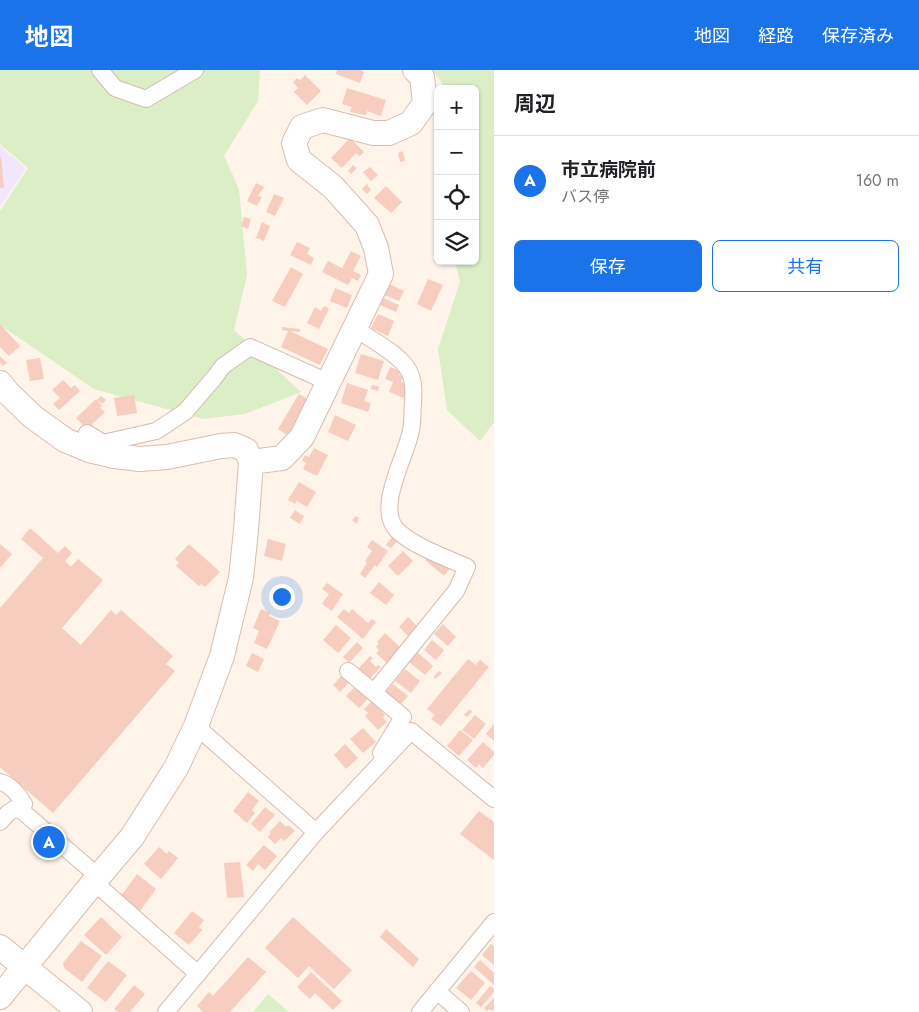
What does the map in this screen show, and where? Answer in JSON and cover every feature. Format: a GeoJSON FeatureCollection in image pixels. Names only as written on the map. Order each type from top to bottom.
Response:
{"type":"FeatureCollection","features":[{"type":"Feature","properties":{"kind":"street"},"geometry":{"type":"LineString","coordinates":[[100,70],[115,88],[146,99],[195,70]]}},
{"type":"Feature","properties":{"kind":"street"},"geometry":{"type":"LineString","coordinates":[[251,462],[282,458],[302,437],[381,274],[376,248],[367,225],[333,187],[299,160],[294,143],[302,127],[323,120],[373,133],[389,134],[411,123],[425,103],[422,78],[415,70]]}},
{"type":"Feature","properties":{"kind":"street"},"geometry":{"type":"LineString","coordinates":[[354,328],[394,355],[412,375],[411,430],[390,494],[390,515],[395,528],[416,544],[466,567],[456,592],[374,692]]}},
{"type":"Feature","properties":{"kind":"street"},"geometry":{"type":"LineString","coordinates":[[87,433],[103,443],[156,431],[185,412],[223,366],[250,347],[328,382]]}},
{"type":"Feature","properties":{"kind":"street"},"geometry":{"type":"LineString","coordinates":[[0,383],[33,417],[65,440],[89,450],[114,456],[140,459],[167,457],[234,445],[246,450],[251,462],[241,578],[222,656],[196,726],[176,768],[132,837],[0,997]]}},
{"type":"Feature","properties":{"kind":"street"},"geometry":{"type":"LineString","coordinates":[[348,671],[404,717],[363,782]]}},
{"type":"Feature","properties":{"kind":"street"},"geometry":{"type":"LineString","coordinates":[[196,726],[316,832]]}},
{"type":"Feature","properties":{"kind":"street"},"geometry":{"type":"LineString","coordinates":[[166,1012],[316,832],[411,732],[494,799]]}},
{"type":"Feature","properties":{"kind":"street"},"geometry":{"type":"LineString","coordinates":[[0,782],[4,783],[20,797],[24,804],[22,811]]}},
{"type":"Feature","properties":{"kind":"street"},"geometry":{"type":"LineString","coordinates":[[0,822],[14,809],[22,811],[198,974]]}},
{"type":"Feature","properties":{"kind":"street"},"geometry":{"type":"LineString","coordinates":[[420,1012],[494,922]]}},
{"type":"Feature","properties":{"kind":"street"},"geometry":{"type":"LineString","coordinates":[[0,947],[80,1012]]}},
{"type":"Feature","properties":{"kind":"street"},"geometry":{"type":"LineString","coordinates":[[437,992],[461,1012]]}},
{"type":"Feature","properties":{"kind":"shaded area"},"geometry":{"type":"Polygon","coordinates":[[[0,146],[26,168],[0,207],[0,146]]]}},
{"type":"Feature","properties":{"kind":"green space"},"geometry":{"type":"Polygon","coordinates":[[[0,70],[260,70],[258,101],[224,156],[239,189],[247,275],[234,330],[301,392],[245,414],[203,419],[94,389],[0,325],[0,211],[28,168],[0,144],[0,70]]]}},
{"type":"Feature","properties":{"kind":"green space"},"geometry":{"type":"Polygon","coordinates":[[[433,70],[494,70],[494,422],[480,441],[447,410],[438,349],[460,282],[456,265],[479,265],[479,85],[443,85],[433,70]]]}},
{"type":"Feature","properties":{"kind":"green space"},"geometry":{"type":"Polygon","coordinates":[[[268,994],[289,1012],[253,1012],[268,994]]]}},
{"type":"Feature","properties":{"kind":"building"},"geometry":{"type":"Polygon","coordinates":[[[337,70],[360,70],[364,72],[360,83],[336,74],[337,70]]]}},
{"type":"Feature","properties":{"kind":"building"},"geometry":{"type":"Polygon","coordinates":[[[305,75],[321,91],[307,105],[294,92],[298,88],[293,82],[297,78],[300,80],[305,75]]]}},
{"type":"Feature","properties":{"kind":"building"},"geometry":{"type":"Polygon","coordinates":[[[347,88],[386,100],[381,116],[367,111],[366,115],[350,112],[352,107],[342,104],[347,88]]]}},
{"type":"Feature","properties":{"kind":"building"},"geometry":{"type":"Polygon","coordinates":[[[350,138],[364,152],[360,156],[356,153],[342,168],[331,158],[350,138]]]}},
{"type":"Feature","properties":{"kind":"building"},"geometry":{"type":"Polygon","coordinates":[[[403,151],[405,161],[400,162],[398,153],[403,151]]]}},
{"type":"Feature","properties":{"kind":"building"},"geometry":{"type":"Polygon","coordinates":[[[1,157],[4,188],[0,188],[1,157]]]}},
{"type":"Feature","properties":{"kind":"building"},"geometry":{"type":"Polygon","coordinates":[[[353,165],[357,168],[351,174],[348,171],[353,165]]]}},
{"type":"Feature","properties":{"kind":"building"},"geometry":{"type":"Polygon","coordinates":[[[370,167],[378,175],[371,181],[363,172],[370,167]]]}},
{"type":"Feature","properties":{"kind":"building"},"geometry":{"type":"Polygon","coordinates":[[[256,183],[264,187],[258,196],[262,197],[257,206],[247,201],[256,183]]]}},
{"type":"Feature","properties":{"kind":"building"},"geometry":{"type":"Polygon","coordinates":[[[367,184],[371,190],[367,194],[362,189],[367,184]]]}},
{"type":"Feature","properties":{"kind":"building"},"geometry":{"type":"Polygon","coordinates":[[[386,186],[402,202],[391,213],[374,198],[386,186]]]}},
{"type":"Feature","properties":{"kind":"building"},"geometry":{"type":"Polygon","coordinates":[[[274,194],[284,198],[275,216],[266,212],[274,194]]]}},
{"type":"Feature","properties":{"kind":"building"},"geometry":{"type":"Polygon","coordinates":[[[244,217],[251,219],[248,229],[241,226],[244,217]]]}},
{"type":"Feature","properties":{"kind":"building"},"geometry":{"type":"Polygon","coordinates":[[[262,222],[270,226],[264,241],[256,238],[262,222]]]}},
{"type":"Feature","properties":{"kind":"building"},"geometry":{"type":"Polygon","coordinates":[[[297,242],[310,248],[307,254],[314,258],[311,265],[290,255],[297,242]]]}},
{"type":"Feature","properties":{"kind":"building"},"geometry":{"type":"Polygon","coordinates":[[[351,251],[361,256],[353,271],[361,275],[358,281],[352,278],[348,285],[322,272],[328,261],[342,268],[351,251]]]}},
{"type":"Feature","properties":{"kind":"building"},"geometry":{"type":"Polygon","coordinates":[[[291,267],[303,274],[285,307],[272,301],[291,267]]]}},
{"type":"Feature","properties":{"kind":"building"},"geometry":{"type":"Polygon","coordinates":[[[428,279],[443,285],[431,311],[417,304],[428,279]]]}},
{"type":"Feature","properties":{"kind":"building"},"geometry":{"type":"Polygon","coordinates":[[[387,283],[404,291],[399,301],[382,294],[387,283]]]}},
{"type":"Feature","properties":{"kind":"building"},"geometry":{"type":"Polygon","coordinates":[[[335,288],[352,295],[347,308],[330,301],[335,288]]]}},
{"type":"Feature","properties":{"kind":"building"},"geometry":{"type":"Polygon","coordinates":[[[383,298],[399,305],[396,312],[380,305],[383,298]]]}},
{"type":"Feature","properties":{"kind":"building"},"geometry":{"type":"Polygon","coordinates":[[[324,306],[329,309],[319,329],[307,323],[315,307],[321,311],[324,306]]]}},
{"type":"Feature","properties":{"kind":"building"},"geometry":{"type":"Polygon","coordinates":[[[378,314],[394,321],[388,336],[371,328],[378,314]]]}},
{"type":"Feature","properties":{"kind":"building"},"geometry":{"type":"Polygon","coordinates":[[[0,324],[20,346],[9,356],[0,347],[0,324]]]}},
{"type":"Feature","properties":{"kind":"building"},"geometry":{"type":"Polygon","coordinates":[[[282,327],[300,329],[300,332],[290,331],[328,349],[320,365],[281,347],[288,331],[282,330],[282,327]]]}},
{"type":"Feature","properties":{"kind":"building"},"geometry":{"type":"Polygon","coordinates":[[[361,354],[384,361],[378,380],[355,373],[361,354]]]}},
{"type":"Feature","properties":{"kind":"building"},"geometry":{"type":"Polygon","coordinates":[[[0,356],[7,363],[3,366],[0,362],[0,356]]]}},
{"type":"Feature","properties":{"kind":"building"},"geometry":{"type":"Polygon","coordinates":[[[40,358],[44,379],[30,381],[26,360],[40,358]]]}},
{"type":"Feature","properties":{"kind":"building"},"geometry":{"type":"Polygon","coordinates":[[[390,367],[401,371],[399,375],[403,376],[401,382],[409,385],[404,398],[389,392],[393,382],[385,379],[390,367]]]}},
{"type":"Feature","properties":{"kind":"building"},"geometry":{"type":"Polygon","coordinates":[[[63,380],[71,388],[75,385],[80,391],[59,410],[53,404],[60,398],[52,390],[63,380]]]}},
{"type":"Feature","properties":{"kind":"building"},"geometry":{"type":"Polygon","coordinates":[[[347,383],[368,390],[364,401],[371,403],[368,412],[341,403],[347,383]]]}},
{"type":"Feature","properties":{"kind":"building"},"geometry":{"type":"Polygon","coordinates":[[[372,385],[380,387],[378,391],[371,389],[372,385]]]}},
{"type":"Feature","properties":{"kind":"building"},"geometry":{"type":"Polygon","coordinates":[[[299,394],[309,400],[288,436],[278,429],[299,394]]]}},
{"type":"Feature","properties":{"kind":"building"},"geometry":{"type":"Polygon","coordinates":[[[134,395],[137,413],[117,416],[114,398],[134,395]]]}},
{"type":"Feature","properties":{"kind":"building"},"geometry":{"type":"Polygon","coordinates":[[[101,396],[106,400],[102,404],[97,400],[101,396]]]}},
{"type":"Feature","properties":{"kind":"building"},"geometry":{"type":"Polygon","coordinates":[[[96,399],[102,406],[100,408],[105,412],[87,429],[76,418],[96,399]]]}},
{"type":"Feature","properties":{"kind":"building"},"geometry":{"type":"Polygon","coordinates":[[[335,415],[356,425],[348,441],[328,432],[335,415]]]}},
{"type":"Feature","properties":{"kind":"building"},"geometry":{"type":"Polygon","coordinates":[[[314,448],[328,455],[317,476],[303,469],[306,463],[302,461],[305,455],[309,457],[314,448]]]}},
{"type":"Feature","properties":{"kind":"building"},"geometry":{"type":"Polygon","coordinates":[[[299,482],[316,492],[307,507],[297,501],[295,504],[288,500],[299,482]]]}},
{"type":"Feature","properties":{"kind":"building"},"geometry":{"type":"Polygon","coordinates":[[[295,510],[304,516],[300,524],[290,518],[295,510]]]}},
{"type":"Feature","properties":{"kind":"building"},"geometry":{"type":"Polygon","coordinates":[[[356,516],[359,518],[357,524],[352,520],[356,516]]]}},
{"type":"Feature","properties":{"kind":"building"},"geometry":{"type":"Polygon","coordinates":[[[30,528],[58,553],[65,546],[72,553],[65,561],[71,567],[78,559],[103,580],[62,628],[81,645],[111,610],[116,615],[121,610],[173,656],[166,664],[175,671],[53,813],[0,767],[0,608],[43,558],[21,539],[30,528]]]}},
{"type":"Feature","properties":{"kind":"building"},"geometry":{"type":"Polygon","coordinates":[[[392,537],[397,541],[391,548],[386,545],[392,537]]]}},
{"type":"Feature","properties":{"kind":"building"},"geometry":{"type":"Polygon","coordinates":[[[268,539],[286,544],[282,561],[264,556],[268,539]]]}},
{"type":"Feature","properties":{"kind":"building"},"geometry":{"type":"Polygon","coordinates":[[[372,540],[388,551],[377,567],[375,565],[365,578],[360,574],[367,563],[365,561],[372,551],[367,547],[372,540]]]}},
{"type":"Feature","properties":{"kind":"building"},"geometry":{"type":"Polygon","coordinates":[[[0,544],[12,554],[0,568],[0,544]]]}},
{"type":"Feature","properties":{"kind":"building"},"geometry":{"type":"Polygon","coordinates":[[[189,544],[220,572],[205,587],[201,584],[199,586],[176,566],[179,563],[175,559],[189,544]]]}},
{"type":"Feature","properties":{"kind":"building"},"geometry":{"type":"Polygon","coordinates":[[[403,551],[413,561],[398,576],[388,566],[403,551]]]}},
{"type":"Feature","properties":{"kind":"building"},"geometry":{"type":"Polygon","coordinates":[[[430,555],[450,568],[444,576],[425,560],[430,555]]]}},
{"type":"Feature","properties":{"kind":"building"},"geometry":{"type":"Polygon","coordinates":[[[379,582],[394,595],[386,605],[370,593],[379,582]]]}},
{"type":"Feature","properties":{"kind":"building"},"geometry":{"type":"Polygon","coordinates":[[[327,583],[343,594],[332,611],[322,604],[329,594],[322,589],[327,583]]]}},
{"type":"Feature","properties":{"kind":"building"},"geometry":{"type":"Polygon","coordinates":[[[279,589],[285,591],[282,598],[276,597],[279,589]]]}},
{"type":"Feature","properties":{"kind":"building"},"geometry":{"type":"Polygon","coordinates":[[[261,609],[270,613],[269,616],[280,621],[267,649],[254,643],[259,631],[253,628],[261,609]]]}},
{"type":"Feature","properties":{"kind":"building"},"geometry":{"type":"Polygon","coordinates":[[[344,609],[349,613],[352,609],[368,623],[372,619],[376,622],[363,639],[337,617],[344,609]]]}},
{"type":"Feature","properties":{"kind":"building"},"geometry":{"type":"Polygon","coordinates":[[[408,617],[419,628],[409,637],[399,627],[408,617]]]}},
{"type":"Feature","properties":{"kind":"building"},"geometry":{"type":"Polygon","coordinates":[[[443,624],[456,637],[448,646],[434,634],[443,624]]]}},
{"type":"Feature","properties":{"kind":"building"},"geometry":{"type":"Polygon","coordinates":[[[336,625],[351,638],[338,653],[323,640],[336,625]]]}},
{"type":"Feature","properties":{"kind":"building"},"geometry":{"type":"Polygon","coordinates":[[[385,633],[401,648],[387,663],[376,653],[379,650],[376,647],[379,643],[377,642],[385,633]]]}},
{"type":"Feature","properties":{"kind":"building"},"geometry":{"type":"Polygon","coordinates":[[[432,640],[444,650],[436,660],[424,650],[432,640]]]}},
{"type":"Feature","properties":{"kind":"building"},"geometry":{"type":"Polygon","coordinates":[[[357,642],[363,648],[349,663],[343,657],[357,642]]]}},
{"type":"Feature","properties":{"kind":"building"},"geometry":{"type":"Polygon","coordinates":[[[417,652],[433,666],[425,675],[409,662],[417,652]]]}},
{"type":"Feature","properties":{"kind":"building"},"geometry":{"type":"Polygon","coordinates":[[[252,653],[264,659],[258,672],[246,666],[252,653]]]}},
{"type":"Feature","properties":{"kind":"building"},"geometry":{"type":"Polygon","coordinates":[[[370,656],[373,658],[370,661],[376,667],[378,665],[381,667],[368,680],[357,670],[370,656]]]}},
{"type":"Feature","properties":{"kind":"building"},"geometry":{"type":"Polygon","coordinates":[[[468,659],[476,665],[480,660],[489,667],[441,726],[431,719],[435,715],[427,709],[468,659]]]}},
{"type":"Feature","properties":{"kind":"building"},"geometry":{"type":"Polygon","coordinates":[[[405,669],[420,681],[411,693],[395,681],[405,669]]]}},
{"type":"Feature","properties":{"kind":"building"},"geometry":{"type":"Polygon","coordinates":[[[439,671],[442,673],[436,679],[433,677],[439,671]]]}},
{"type":"Feature","properties":{"kind":"building"},"geometry":{"type":"Polygon","coordinates":[[[342,675],[349,682],[340,692],[333,685],[342,675]]]}},
{"type":"Feature","properties":{"kind":"building"},"geometry":{"type":"Polygon","coordinates":[[[393,684],[408,696],[400,705],[385,693],[393,684]]]}},
{"type":"Feature","properties":{"kind":"building"},"geometry":{"type":"Polygon","coordinates":[[[355,687],[368,699],[359,708],[346,696],[355,687]]]}},
{"type":"Feature","properties":{"kind":"building"},"geometry":{"type":"Polygon","coordinates":[[[372,701],[385,715],[383,718],[387,722],[378,730],[365,716],[368,713],[364,709],[372,701]]]}},
{"type":"Feature","properties":{"kind":"building"},"geometry":{"type":"Polygon","coordinates":[[[470,709],[472,712],[467,717],[464,715],[470,709]]]}},
{"type":"Feature","properties":{"kind":"building"},"geometry":{"type":"Polygon","coordinates":[[[475,715],[486,724],[474,739],[462,730],[475,715]]]}},
{"type":"Feature","properties":{"kind":"building"},"geometry":{"type":"Polygon","coordinates":[[[494,724],[494,741],[486,734],[494,724]]]}},
{"type":"Feature","properties":{"kind":"building"},"geometry":{"type":"Polygon","coordinates":[[[363,728],[376,742],[363,753],[350,739],[363,728]]]}},
{"type":"Feature","properties":{"kind":"building"},"geometry":{"type":"Polygon","coordinates":[[[460,730],[473,740],[459,756],[447,746],[460,730]]]}},
{"type":"Feature","properties":{"kind":"building"},"geometry":{"type":"Polygon","coordinates":[[[483,742],[494,752],[494,755],[483,768],[479,764],[476,768],[467,760],[483,742]]]}},
{"type":"Feature","properties":{"kind":"building"},"geometry":{"type":"Polygon","coordinates":[[[345,744],[358,758],[346,769],[334,755],[345,744]]]}},
{"type":"Feature","properties":{"kind":"building"},"geometry":{"type":"Polygon","coordinates":[[[248,792],[259,801],[252,810],[255,813],[247,823],[233,811],[248,792]]]}},
{"type":"Feature","properties":{"kind":"building"},"geometry":{"type":"Polygon","coordinates":[[[265,807],[275,815],[260,832],[251,824],[265,807]]]}},
{"type":"Feature","properties":{"kind":"building"},"geometry":{"type":"Polygon","coordinates":[[[479,811],[494,822],[494,860],[460,834],[479,811]]]}},
{"type":"Feature","properties":{"kind":"building"},"geometry":{"type":"Polygon","coordinates":[[[280,821],[286,827],[288,825],[295,831],[284,841],[281,838],[275,844],[268,837],[271,833],[269,832],[280,821]]]}},
{"type":"Feature","properties":{"kind":"building"},"geometry":{"type":"Polygon","coordinates":[[[264,845],[277,856],[265,870],[258,864],[253,871],[246,865],[264,845]]]}},
{"type":"Feature","properties":{"kind":"building"},"geometry":{"type":"Polygon","coordinates":[[[159,847],[167,854],[169,851],[178,858],[161,879],[144,864],[159,847]]]}},
{"type":"Feature","properties":{"kind":"building"},"geometry":{"type":"Polygon","coordinates":[[[240,862],[244,897],[227,898],[224,863],[240,862]]]}},
{"type":"Feature","properties":{"kind":"building"},"geometry":{"type":"Polygon","coordinates":[[[137,874],[156,889],[140,911],[121,896],[137,874]]]}},
{"type":"Feature","properties":{"kind":"building"},"geometry":{"type":"Polygon","coordinates":[[[192,911],[204,920],[199,927],[202,930],[189,945],[174,933],[192,911]]]}},
{"type":"Feature","properties":{"kind":"building"},"geometry":{"type":"Polygon","coordinates":[[[101,917],[122,937],[106,955],[84,935],[101,917]]]}},
{"type":"Feature","properties":{"kind":"building"},"geometry":{"type":"Polygon","coordinates":[[[293,917],[352,970],[334,989],[309,966],[298,978],[265,948],[293,917]]]}},
{"type":"Feature","properties":{"kind":"building"},"geometry":{"type":"Polygon","coordinates":[[[386,929],[419,959],[413,967],[380,937],[386,929]]]}},
{"type":"Feature","properties":{"kind":"building"},"geometry":{"type":"Polygon","coordinates":[[[81,941],[102,956],[82,982],[64,968],[63,963],[81,941]]]}},
{"type":"Feature","properties":{"kind":"building"},"geometry":{"type":"Polygon","coordinates":[[[491,944],[494,946],[494,965],[482,955],[491,944]]]}},
{"type":"Feature","properties":{"kind":"building"},"geometry":{"type":"Polygon","coordinates":[[[248,957],[266,972],[230,1012],[203,1012],[197,1006],[209,992],[213,996],[248,957]]]}},
{"type":"Feature","properties":{"kind":"building"},"geometry":{"type":"Polygon","coordinates":[[[480,960],[494,973],[494,985],[474,967],[480,960]]]}},
{"type":"Feature","properties":{"kind":"building"},"geometry":{"type":"Polygon","coordinates":[[[108,961],[127,975],[106,1002],[87,988],[108,961]]]}},
{"type":"Feature","properties":{"kind":"building"},"geometry":{"type":"Polygon","coordinates":[[[471,971],[485,983],[471,1000],[456,988],[471,971]]]}},
{"type":"Feature","properties":{"kind":"building"},"geometry":{"type":"Polygon","coordinates":[[[311,972],[342,1001],[333,1010],[315,993],[310,999],[297,987],[311,972]]]}},
{"type":"Feature","properties":{"kind":"building"},"geometry":{"type":"Polygon","coordinates":[[[134,985],[145,994],[130,1012],[118,1012],[114,1009],[134,985]]]}},
{"type":"Feature","properties":{"kind":"building"},"geometry":{"type":"Polygon","coordinates":[[[490,986],[494,989],[494,992],[481,1007],[476,1003],[490,986]]]}},
{"type":"Feature","properties":{"kind":"building"},"geometry":{"type":"Polygon","coordinates":[[[494,998],[494,1009],[487,1011],[484,1008],[494,998]]]}},
{"type":"Feature","properties":{"kind":"place","name":"市立病院前"},"geometry":{"type":"Point","coordinates":[49,842]}}]}
